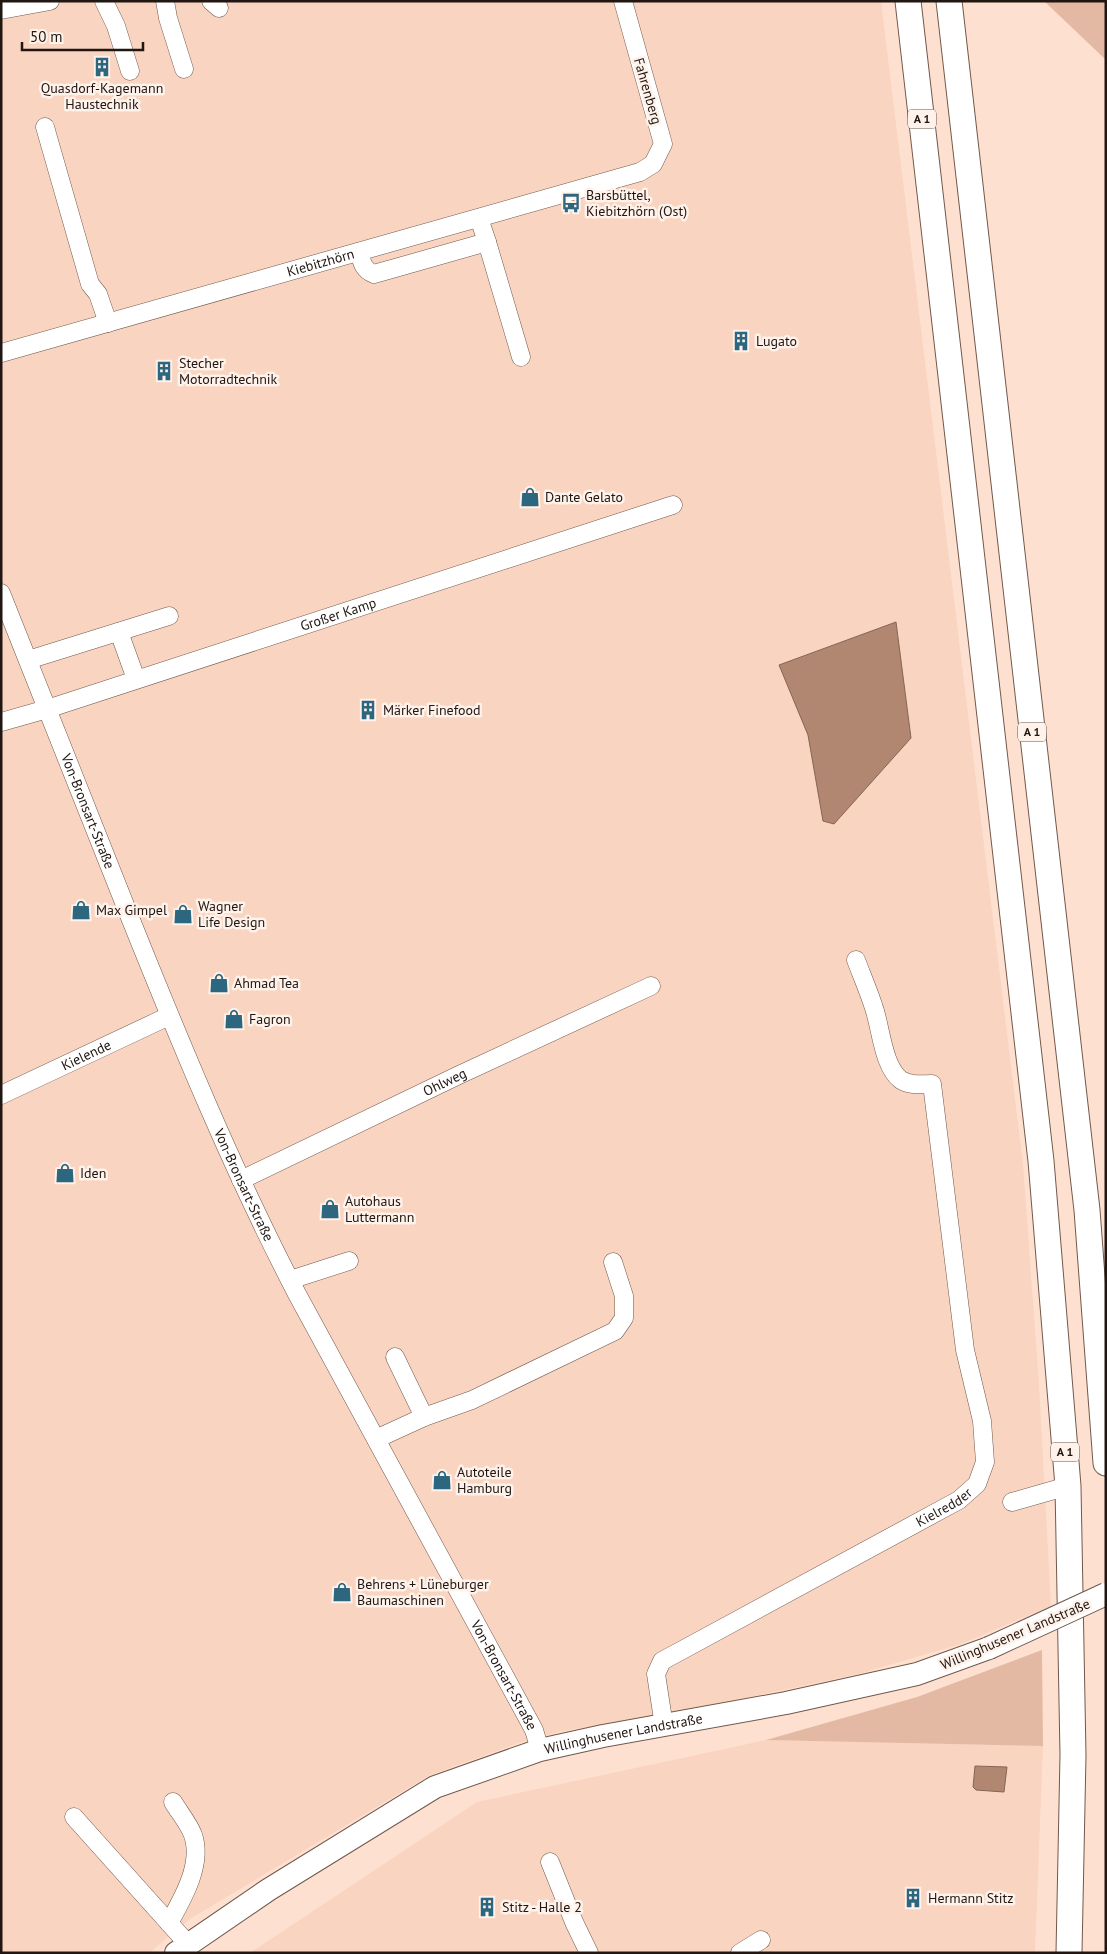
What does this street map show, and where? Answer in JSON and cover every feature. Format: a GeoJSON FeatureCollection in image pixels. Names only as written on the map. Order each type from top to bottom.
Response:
{"type":"FeatureCollection","features":[{"type":"Feature","properties":{"kind":"highway","name":"A 1"},"geometry":{"type":"LineString","coordinates":[[908,1],[1042,1161],[1068,1486],[1073,1755],[1069,1953]]}},
{"type":"Feature","properties":{"kind":"highway","name":"A 1"},"geometry":{"type":"LineString","coordinates":[[949,1],[1087,1210],[1106,1463]]}},
{"type":"Feature","properties":{"kind":"main road","name":"Willinghusener Landstraße"},"geometry":{"type":"LineString","coordinates":[[181,1948],[276,1885],[435,1787],[540,1750],[603,1736],[786,1703],[917,1674],[989,1648],[1106,1594]]}},
{"type":"Feature","properties":{"kind":"street"},"geometry":{"type":"LineString","coordinates":[[1,10],[22,4],[50,1]]}},
{"type":"Feature","properties":{"kind":"street"},"geometry":{"type":"LineString","coordinates":[[104,1],[116,26],[130,71]]}},
{"type":"Feature","properties":{"kind":"street"},"geometry":{"type":"LineString","coordinates":[[165,1],[168,18],[184,69]]}},
{"type":"Feature","properties":{"kind":"street","name":"Fahrenberg"},"geometry":{"type":"LineString","coordinates":[[623,1],[663,144],[653,164],[640,172]]}},
{"type":"Feature","properties":{"kind":"street"},"geometry":{"type":"LineString","coordinates":[[45,127],[90,284],[98,294],[108,323]]}},
{"type":"Feature","properties":{"kind":"street","name":"Kiebitzhörn"},"geometry":{"type":"LineString","coordinates":[[1,353],[640,172]]}},
{"type":"Feature","properties":{"kind":"street"},"geometry":{"type":"LineString","coordinates":[[479,218],[521,357]]}},
{"type":"Feature","properties":{"kind":"street"},"geometry":{"type":"LineString","coordinates":[[358,252],[364,267],[368,272],[374,274],[487,242]]}},
{"type":"Feature","properties":{"kind":"street","name":"Großer Kamp"},"geometry":{"type":"LineString","coordinates":[[1,722],[47,709],[673,505]]}},
{"type":"Feature","properties":{"kind":"street","name":"Von-Bronsart-Straße"},"geometry":{"type":"LineString","coordinates":[[1,593],[169,1016],[241,1180],[290,1280],[534,1730],[540,1750]]}},
{"type":"Feature","properties":{"kind":"street"},"geometry":{"type":"LineString","coordinates":[[28,660],[170,616]]}},
{"type":"Feature","properties":{"kind":"street"},"geometry":{"type":"LineString","coordinates":[[118,632],[136,679]]}},
{"type":"Feature","properties":{"kind":"street","name":"Kielredder"},"geometry":{"type":"LineString","coordinates":[[664,1726],[656,1674],[662,1661],[959,1500],[977,1484],[985,1462],[982,1421],[965,1350],[932,1084],[912,1084],[902,1080],[893,1072],[885,1050],[875,1009],[856,960]]}},
{"type":"Feature","properties":{"kind":"street","name":"Ohlweg"},"geometry":{"type":"LineString","coordinates":[[241,1180],[459,1075],[651,986]]}},
{"type":"Feature","properties":{"kind":"street","name":"Kielende"},"geometry":{"type":"LineString","coordinates":[[1,1095],[169,1016]]}},
{"type":"Feature","properties":{"kind":"street"},"geometry":{"type":"LineString","coordinates":[[290,1280],[348,1261]]}},
{"type":"Feature","properties":{"kind":"street"},"geometry":{"type":"LineString","coordinates":[[376,1439],[424,1417],[472,1400],[615,1331],[624,1318],[624,1296],[613,1262]]}},
{"type":"Feature","properties":{"kind":"street"},"geometry":{"type":"LineString","coordinates":[[396,1357],[424,1417]]}},
{"type":"Feature","properties":{"kind":"street"},"geometry":{"type":"LineString","coordinates":[[1012,1502],[1068,1486]]}},
{"type":"Feature","properties":{"kind":"street"},"geometry":{"type":"LineString","coordinates":[[169,1923],[184,1898],[196,1858],[193,1835],[173,1802]]}},
{"type":"Feature","properties":{"kind":"street"},"geometry":{"type":"LineString","coordinates":[[74,1817],[169,1923],[181,1948]]}},
{"type":"Feature","properties":{"kind":"street"},"geometry":{"type":"LineString","coordinates":[[550,1862],[574,1922],[589,1953]]}},
{"type":"Feature","properties":{"kind":"street"},"geometry":{"type":"LineString","coordinates":[[740,1953],[761,1940],[760,1953]]}},
{"type":"Feature","properties":{"kind":"shaded area"},"geometry":{"type":"Polygon","coordinates":[[[1,1],[881,1],[1023,1164],[1039,1385],[1051,1606],[961,1644],[862,1673],[694,1709],[563,1731],[519,1743],[430,1775],[190,1919],[149,1953],[1,1953],[1,1]]]}},
{"type":"Feature","properties":{"kind":"shaded area"},"geometry":{"type":"Polygon","coordinates":[[[1044,1],[1106,1],[1106,60],[1044,1]]]}},
{"type":"Feature","properties":{"kind":"shaded area"},"geometry":{"type":"Polygon","coordinates":[[[896,622],[911,738],[834,824],[823,821],[808,735],[779,665],[896,622]]]}},
{"type":"Feature","properties":{"kind":"shaded area"},"geometry":{"type":"Polygon","coordinates":[[[1042,1650],[1043,1746],[766,1740],[917,1697],[1042,1650]]]}},
{"type":"Feature","properties":{"kind":"shaded area"},"geometry":{"type":"Polygon","coordinates":[[[766,1740],[1043,1746],[1035,1953],[250,1953],[477,1802],[766,1740]]]}},
{"type":"Feature","properties":{"kind":"shaded area"},"geometry":{"type":"Polygon","coordinates":[[[975,1766],[1007,1767],[1004,1792],[976,1790],[973,1787],[975,1766]]]}},
{"type":"Feature","properties":{"kind":"place","name":"Quasdorf-Kagemann Haustechnik"},"geometry":{"type":"Point","coordinates":[102,67]}},
{"type":"Feature","properties":{"kind":"place","name":"Barsbüttel, Kiebitzhörn (Ost)"},"geometry":{"type":"Point","coordinates":[571,203]}},
{"type":"Feature","properties":{"kind":"place","name":"Lugato"},"geometry":{"type":"Point","coordinates":[741,341]}},
{"type":"Feature","properties":{"kind":"place","name":"Stecher Motorradtechnik"},"geometry":{"type":"Point","coordinates":[164,371]}},
{"type":"Feature","properties":{"kind":"place","name":"Dante Gelato"},"geometry":{"type":"Point","coordinates":[530,497]}},
{"type":"Feature","properties":{"kind":"place","name":"Märker Finefood"},"geometry":{"type":"Point","coordinates":[368,710]}},
{"type":"Feature","properties":{"kind":"place","name":"Max Gimpel"},"geometry":{"type":"Point","coordinates":[81,910]}},
{"type":"Feature","properties":{"kind":"place","name":"Wagner Life Design"},"geometry":{"type":"Point","coordinates":[183,914]}},
{"type":"Feature","properties":{"kind":"place","name":"Ahmad Tea"},"geometry":{"type":"Point","coordinates":[219,983]}},
{"type":"Feature","properties":{"kind":"place","name":"Fagron"},"geometry":{"type":"Point","coordinates":[234,1019]}},
{"type":"Feature","properties":{"kind":"place","name":"Iden"},"geometry":{"type":"Point","coordinates":[65,1173]}},
{"type":"Feature","properties":{"kind":"place","name":"Autohaus Luttermann"},"geometry":{"type":"Point","coordinates":[330,1209]}},
{"type":"Feature","properties":{"kind":"place","name":"Autoteile Hamburg"},"geometry":{"type":"Point","coordinates":[442,1480]}},
{"type":"Feature","properties":{"kind":"place","name":"Behrens + Lüneburger Baumaschinen"},"geometry":{"type":"Point","coordinates":[342,1592]}},
{"type":"Feature","properties":{"kind":"place","name":"Hermann Stitz"},"geometry":{"type":"Point","coordinates":[913,1898]}},
{"type":"Feature","properties":{"kind":"place","name":"Stitz - Halle 2"},"geometry":{"type":"Point","coordinates":[487,1907]}}]}
